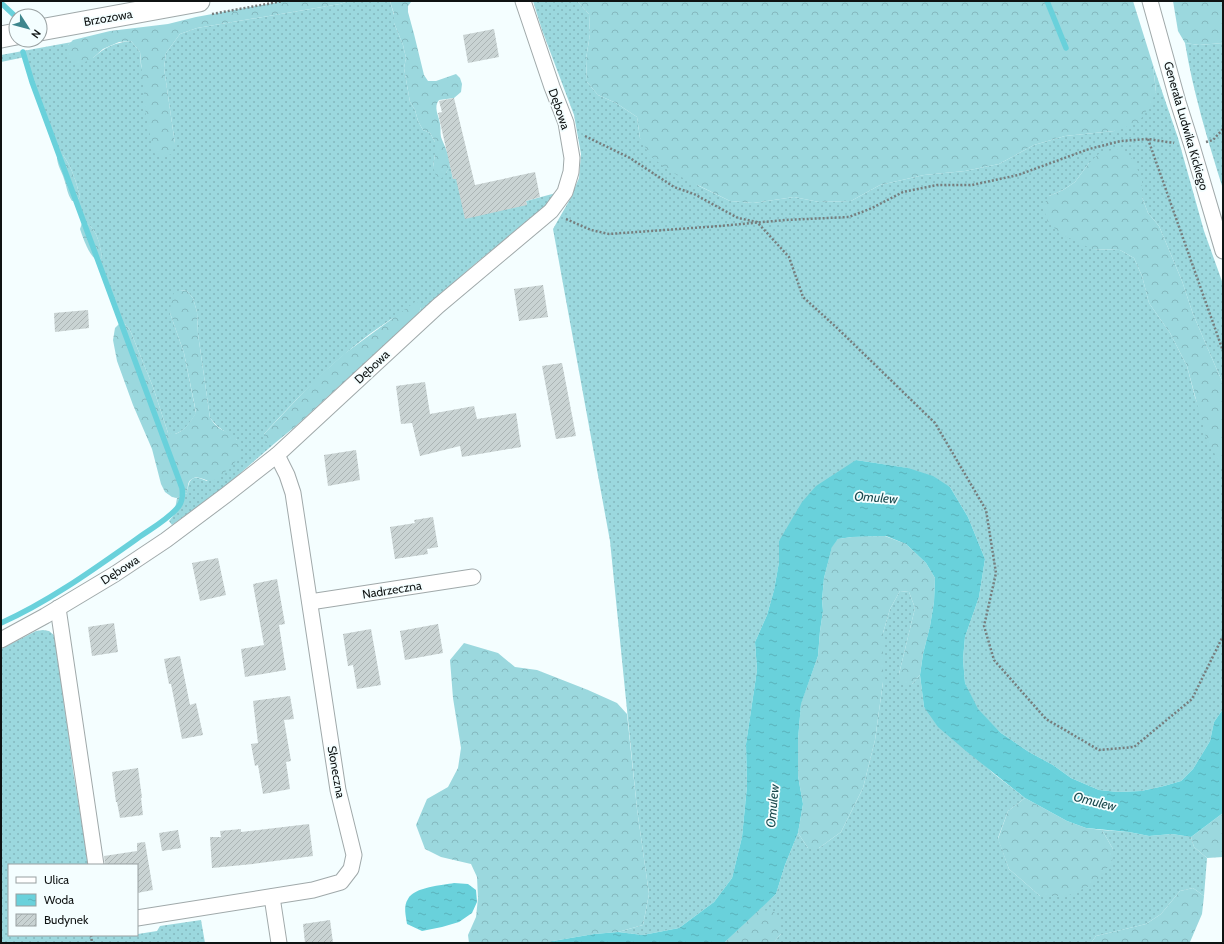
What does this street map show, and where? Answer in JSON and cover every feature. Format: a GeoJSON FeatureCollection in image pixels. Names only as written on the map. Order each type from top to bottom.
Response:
{"type":"FeatureCollection","features":[{"type":"Feature","properties":{"kind":"main road","name":"Brzozowa"},"geometry":{"type":"LineString","coordinates":[[48,29],[199,1]]}},
{"type":"Feature","properties":{"kind":"street","name":"Dębowa"},"geometry":{"type":"LineString","coordinates":[[1,640],[115,574],[166,540],[226,495],[277,455],[438,306],[551,211],[565,192],[571,172],[572,158],[566,123],[552,87],[523,1]]}},
{"type":"Feature","properties":{"kind":"street","name":"Generała Ludwika Kickiego"},"geometry":{"type":"LineString","coordinates":[[1150,1],[1178,102],[1223,251]]}},
{"type":"Feature","properties":{"kind":"street","name":"Słoneczna"},"geometry":{"type":"LineString","coordinates":[[138,918],[313,890],[341,882],[351,869],[354,856],[338,790],[293,493],[287,475],[277,455]]}},
{"type":"Feature","properties":{"kind":"street","name":"Nadrzeczna"},"geometry":{"type":"LineString","coordinates":[[310,602],[473,577]]}},
{"type":"Feature","properties":{"kind":"street"},"geometry":{"type":"LineString","coordinates":[[58,608],[96,864]]}},
{"type":"Feature","properties":{"kind":"street"},"geometry":{"type":"LineString","coordinates":[[272,897],[279,943]]}},
{"type":"Feature","properties":{"kind":"path"},"geometry":{"type":"LineString","coordinates":[[566,123],[575,131],[630,158],[674,187],[694,194],[738,218],[757,222],[789,257],[803,297],[935,423],[986,510],[996,573],[984,626],[994,660],[1046,719],[1099,750],[1134,747],[1192,699],[1223,636]]}},
{"type":"Feature","properties":{"kind":"path"},"geometry":{"type":"LineString","coordinates":[[551,211],[591,230],[609,234],[785,220],[849,217],[872,208],[903,192],[937,185],[972,185],[1018,175],[1121,141],[1148,139],[1192,146],[1214,140],[1223,129]]}},
{"type":"Feature","properties":{"kind":"path"},"geometry":{"type":"LineString","coordinates":[[1148,139],[1223,351]]}},
{"type":"Feature","properties":{"kind":"green space"},"geometry":{"type":"Polygon","coordinates":[[[284,1],[349,1],[340,4],[197,28],[180,34],[166,53],[164,68],[175,144],[172,154],[162,157],[154,153],[146,116],[140,52],[131,41],[119,42],[103,49],[93,58],[79,65],[70,59],[67,50],[68,45],[73,40],[110,31],[168,24],[196,17],[284,1]]]}},
{"type":"Feature","properties":{"kind":"green space"},"geometry":{"type":"Polygon","coordinates":[[[349,1],[390,1],[394,15],[394,23],[403,45],[406,58],[404,68],[410,102],[423,130],[430,133],[435,142],[433,167],[446,173],[450,165],[453,179],[457,179],[527,205],[526,201],[556,193],[550,202],[476,263],[419,313],[421,307],[399,315],[353,347],[307,389],[264,434],[269,443],[275,443],[221,490],[172,525],[169,521],[174,515],[177,498],[187,493],[190,481],[198,478],[207,481],[237,440],[217,426],[210,418],[198,334],[197,312],[193,298],[187,291],[180,290],[170,313],[184,353],[196,413],[185,428],[179,433],[170,434],[168,433],[153,387],[130,330],[125,324],[122,324],[99,261],[102,257],[97,237],[89,225],[85,223],[77,201],[80,196],[73,175],[69,164],[63,155],[59,155],[32,82],[25,57],[1,62],[1,55],[39,48],[48,48],[48,46],[72,42],[68,45],[93,58],[110,46],[131,41],[140,52],[141,66],[175,144],[164,68],[166,53],[180,34],[197,28],[340,4],[349,1]]]}},
{"type":"Feature","properties":{"kind":"green space"},"geometry":{"type":"Polygon","coordinates":[[[390,1],[415,1],[411,2],[408,6],[408,12],[424,75],[428,81],[436,81],[456,74],[460,78],[462,84],[461,92],[454,98],[439,100],[436,106],[441,137],[450,161],[448,170],[442,178],[436,176],[433,167],[435,142],[430,133],[423,130],[410,102],[404,68],[406,58],[403,45],[394,23],[394,14],[390,1]]]}},
{"type":"Feature","properties":{"kind":"green space"},"geometry":{"type":"Polygon","coordinates":[[[533,1],[577,1],[589,14],[590,34],[586,59],[587,82],[598,95],[616,103],[637,117],[640,138],[699,186],[730,201],[753,203],[794,197],[819,202],[851,201],[880,185],[924,175],[965,171],[999,164],[1034,145],[1065,136],[1114,131],[1156,92],[1153,65],[1178,138],[1204,231],[1223,284],[1223,383],[1193,314],[1182,281],[1159,226],[1148,213],[1142,197],[1142,178],[1089,163],[1075,182],[1063,190],[1049,196],[1092,249],[1120,250],[1134,258],[1142,276],[1149,303],[1170,333],[1187,366],[1195,397],[1223,470],[1223,709],[1214,722],[1210,741],[1193,769],[1181,781],[1141,791],[1118,792],[1099,790],[1071,778],[1053,765],[1029,752],[1001,733],[977,709],[965,683],[963,659],[965,637],[979,597],[985,559],[968,517],[950,487],[907,468],[856,460],[779,541],[779,562],[774,590],[767,615],[755,642],[757,670],[746,744],[747,786],[742,837],[732,878],[714,902],[679,928],[643,935],[618,932],[643,925],[649,894],[637,809],[610,541],[553,229],[569,201],[579,178],[581,154],[574,115],[542,30],[533,1]]]}},
{"type":"Feature","properties":{"kind":"green space"},"geometry":{"type":"Polygon","coordinates":[[[577,1],[1133,1],[1153,65],[1156,92],[1149,107],[1138,123],[1114,131],[1065,136],[1034,145],[999,164],[965,171],[924,175],[880,185],[851,201],[819,202],[794,197],[753,203],[730,201],[671,172],[650,156],[640,138],[637,117],[616,103],[598,95],[587,82],[586,59],[590,34],[589,14],[577,1]]]}},
{"type":"Feature","properties":{"kind":"green space"},"geometry":{"type":"Polygon","coordinates":[[[1173,1],[1223,1],[1223,43],[1199,45],[1185,43],[1178,31],[1173,1]]]}},
{"type":"Feature","properties":{"kind":"green space"},"geometry":{"type":"Polygon","coordinates":[[[1185,43],[1199,45],[1223,43],[1223,189],[1206,135],[1185,43]]]}},
{"type":"Feature","properties":{"kind":"green space"},"geometry":{"type":"Polygon","coordinates":[[[1119,149],[1131,157],[1142,178],[1142,197],[1148,213],[1159,226],[1182,281],[1193,314],[1223,383],[1223,470],[1206,437],[1187,366],[1170,333],[1149,303],[1142,276],[1134,258],[1120,250],[1092,249],[1063,235],[1048,223],[1043,206],[1049,196],[1063,190],[1075,182],[1089,163],[1101,152],[1119,149]]]}},
{"type":"Feature","properties":{"kind":"green space"},"geometry":{"type":"Polygon","coordinates":[[[59,155],[63,155],[69,164],[80,196],[77,201],[72,201],[69,196],[58,163],[57,157],[59,155]]]}},
{"type":"Feature","properties":{"kind":"green space"},"geometry":{"type":"Polygon","coordinates":[[[82,223],[89,225],[97,237],[102,257],[99,261],[93,256],[85,243],[80,229],[82,223]]]}},
{"type":"Feature","properties":{"kind":"green space"},"geometry":{"type":"Polygon","coordinates":[[[180,290],[187,291],[193,298],[197,312],[198,334],[210,418],[215,425],[236,438],[240,446],[240,452],[238,458],[224,473],[210,481],[197,477],[190,480],[188,483],[187,493],[177,498],[172,497],[165,492],[161,484],[152,449],[133,405],[117,361],[113,340],[115,328],[119,324],[125,324],[130,330],[153,387],[168,433],[175,434],[182,431],[196,412],[184,353],[170,313],[171,299],[174,293],[180,290]]]}},
{"type":"Feature","properties":{"kind":"green space"},"geometry":{"type":"Polygon","coordinates":[[[415,302],[421,307],[419,313],[297,425],[275,443],[269,444],[264,439],[264,434],[315,380],[344,354],[415,302]]]}},
{"type":"Feature","properties":{"kind":"green space"},"geometry":{"type":"Polygon","coordinates":[[[885,536],[906,544],[926,563],[935,578],[934,602],[920,675],[912,684],[902,684],[899,674],[915,608],[909,592],[900,591],[890,609],[883,633],[883,682],[875,740],[863,788],[841,832],[819,848],[808,848],[798,833],[803,804],[798,776],[798,740],[801,703],[818,656],[823,611],[822,600],[824,578],[832,546],[838,539],[885,536]]]}},
{"type":"Feature","properties":{"kind":"green space"},"geometry":{"type":"Polygon","coordinates":[[[900,591],[909,592],[915,608],[899,674],[912,684],[920,675],[924,707],[994,774],[1025,798],[1008,811],[998,838],[1009,869],[1040,896],[1113,849],[1102,830],[1129,832],[1149,836],[1172,834],[1191,837],[1194,847],[1207,858],[1204,896],[1193,888],[1180,891],[1161,914],[1146,924],[1096,936],[1091,943],[773,943],[781,934],[757,911],[776,894],[785,865],[798,833],[808,848],[819,848],[841,832],[863,788],[875,740],[883,682],[883,633],[890,609],[900,591]]]}},
{"type":"Feature","properties":{"kind":"green space"},"geometry":{"type":"Polygon","coordinates":[[[36,631],[49,631],[55,636],[60,659],[64,705],[88,864],[8,864],[8,936],[138,936],[138,934],[157,931],[160,926],[201,920],[205,943],[1,943],[1,649],[36,631]]]}},
{"type":"Feature","properties":{"kind":"green space"},"geometry":{"type":"Polygon","coordinates":[[[464,643],[498,653],[515,667],[537,670],[588,690],[617,703],[627,714],[637,809],[649,894],[643,925],[618,932],[594,934],[541,943],[469,943],[468,935],[476,917],[478,898],[477,877],[471,864],[441,857],[425,849],[416,825],[427,799],[448,787],[458,768],[461,748],[453,698],[450,660],[464,643]]]}},
{"type":"Feature","properties":{"kind":"green space"},"geometry":{"type":"Polygon","coordinates":[[[1025,798],[1067,821],[1086,828],[1102,830],[1113,849],[1112,862],[1094,884],[1067,896],[1040,896],[1009,869],[998,839],[1008,811],[1025,798]]]}},
{"type":"Feature","properties":{"kind":"green space"},"geometry":{"type":"Polygon","coordinates":[[[1223,813],[1223,857],[1207,858],[1194,847],[1191,837],[1223,813]]]}},
{"type":"Feature","properties":{"kind":"green space"},"geometry":{"type":"Polygon","coordinates":[[[1193,888],[1204,896],[1202,914],[1190,942],[1091,943],[1096,936],[1146,924],[1161,914],[1180,891],[1193,888]]]}},
{"type":"Feature","properties":{"kind":"green space"},"geometry":{"type":"Polygon","coordinates":[[[772,910],[781,919],[781,934],[773,943],[724,943],[757,911],[772,910]]]}},
{"type":"Feature","properties":{"kind":"water","name":"Omulew"},"geometry":{"type":"Polygon","coordinates":[[[856,460],[908,468],[933,476],[950,487],[968,517],[985,559],[979,597],[965,637],[963,659],[965,683],[978,709],[1001,733],[1029,752],[1053,765],[1071,778],[1099,790],[1118,792],[1141,791],[1181,781],[1193,769],[1210,741],[1214,722],[1223,709],[1223,813],[1191,837],[1172,834],[1149,836],[1129,832],[1086,828],[1067,821],[1025,798],[938,727],[924,707],[920,675],[934,602],[935,578],[926,563],[906,544],[886,536],[838,539],[832,547],[824,578],[822,600],[823,611],[818,656],[801,704],[798,740],[798,776],[803,804],[798,833],[785,865],[776,894],[724,943],[541,943],[594,934],[618,932],[643,935],[679,928],[714,902],[732,878],[742,837],[747,786],[746,744],[757,670],[755,642],[767,615],[774,590],[779,562],[779,541],[802,502],[816,486],[856,460]]]}},
{"type":"Feature","properties":{"kind":"water"},"geometry":{"type":"Polygon","coordinates":[[[454,883],[468,884],[476,890],[477,902],[472,913],[459,922],[422,931],[407,924],[405,911],[406,902],[411,895],[429,887],[454,883]]]}},
{"type":"Feature","properties":{"kind":"building"},"geometry":{"type":"Polygon","coordinates":[[[494,29],[499,57],[468,63],[463,35],[494,29]]]}},
{"type":"Feature","properties":{"kind":"building"},"geometry":{"type":"Polygon","coordinates":[[[454,98],[475,185],[535,172],[540,197],[526,201],[527,205],[465,219],[456,179],[453,179],[438,113],[442,112],[439,101],[454,98]]]}},
{"type":"Feature","properties":{"kind":"building"},"geometry":{"type":"Polygon","coordinates":[[[543,285],[548,317],[519,321],[514,289],[543,285]]]}},
{"type":"Feature","properties":{"kind":"building"},"geometry":{"type":"Polygon","coordinates":[[[88,310],[89,328],[55,332],[54,313],[88,310]]]}},
{"type":"Feature","properties":{"kind":"building"},"geometry":{"type":"Polygon","coordinates":[[[562,363],[576,436],[556,439],[542,366],[562,363]]]}},
{"type":"Feature","properties":{"kind":"building"},"geometry":{"type":"Polygon","coordinates":[[[425,382],[430,414],[474,406],[477,419],[516,413],[521,447],[462,457],[460,446],[420,456],[412,423],[401,424],[396,386],[425,382]]]}},
{"type":"Feature","properties":{"kind":"building"},"geometry":{"type":"Polygon","coordinates":[[[356,450],[360,480],[328,486],[324,455],[356,450]]]}},
{"type":"Feature","properties":{"kind":"building"},"geometry":{"type":"Polygon","coordinates":[[[433,517],[438,547],[427,549],[428,554],[395,559],[390,527],[415,523],[414,520],[433,517]]]}},
{"type":"Feature","properties":{"kind":"building"},"geometry":{"type":"Polygon","coordinates":[[[218,558],[226,595],[200,601],[192,563],[218,558]]]}},
{"type":"Feature","properties":{"kind":"building"},"geometry":{"type":"Polygon","coordinates":[[[277,579],[285,624],[279,625],[286,670],[245,677],[241,649],[264,645],[253,584],[277,579]]]}},
{"type":"Feature","properties":{"kind":"building"},"geometry":{"type":"Polygon","coordinates":[[[114,623],[118,652],[92,656],[88,627],[114,623]]]}},
{"type":"Feature","properties":{"kind":"building"},"geometry":{"type":"Polygon","coordinates":[[[438,624],[443,653],[405,660],[400,631],[438,624]]]}},
{"type":"Feature","properties":{"kind":"building"},"geometry":{"type":"Polygon","coordinates":[[[371,629],[381,685],[357,689],[353,665],[348,666],[343,634],[371,629]]]}},
{"type":"Feature","properties":{"kind":"building"},"geometry":{"type":"Polygon","coordinates":[[[180,656],[190,705],[196,703],[203,735],[182,739],[171,684],[169,684],[164,659],[180,656]]]}},
{"type":"Feature","properties":{"kind":"building"},"geometry":{"type":"Polygon","coordinates":[[[290,696],[294,719],[284,720],[291,761],[286,762],[290,789],[263,794],[258,765],[255,766],[251,744],[258,743],[253,701],[290,696]]]}},
{"type":"Feature","properties":{"kind":"building"},"geometry":{"type":"Polygon","coordinates":[[[138,768],[143,815],[120,818],[112,772],[138,768]]]}},
{"type":"Feature","properties":{"kind":"building"},"geometry":{"type":"Polygon","coordinates":[[[309,824],[313,856],[212,868],[210,837],[221,837],[220,831],[241,829],[241,832],[309,824]]]}},
{"type":"Feature","properties":{"kind":"building"},"geometry":{"type":"Polygon","coordinates":[[[178,830],[181,848],[162,851],[159,833],[178,830]]]}},
{"type":"Feature","properties":{"kind":"building"},"geometry":{"type":"Polygon","coordinates":[[[145,842],[153,890],[138,893],[138,864],[105,864],[104,856],[137,851],[137,843],[145,842]]]}},
{"type":"Feature","properties":{"kind":"building"},"geometry":{"type":"Polygon","coordinates":[[[330,920],[333,943],[305,943],[303,924],[330,920]]]}},
{"type":"Feature","properties":{"kind":"waterway"},"geometry":{"type":"LineString","coordinates":[[1047,1],[1066,48]]}},
{"type":"Feature","properties":{"kind":"waterway"},"geometry":{"type":"LineString","coordinates":[[1,3],[8,10]]}},
{"type":"Feature","properties":{"kind":"waterway"},"geometry":{"type":"LineString","coordinates":[[1,623],[54,595],[160,523],[175,511],[179,506],[183,495],[182,488],[32,82],[23,52]]}}]}
